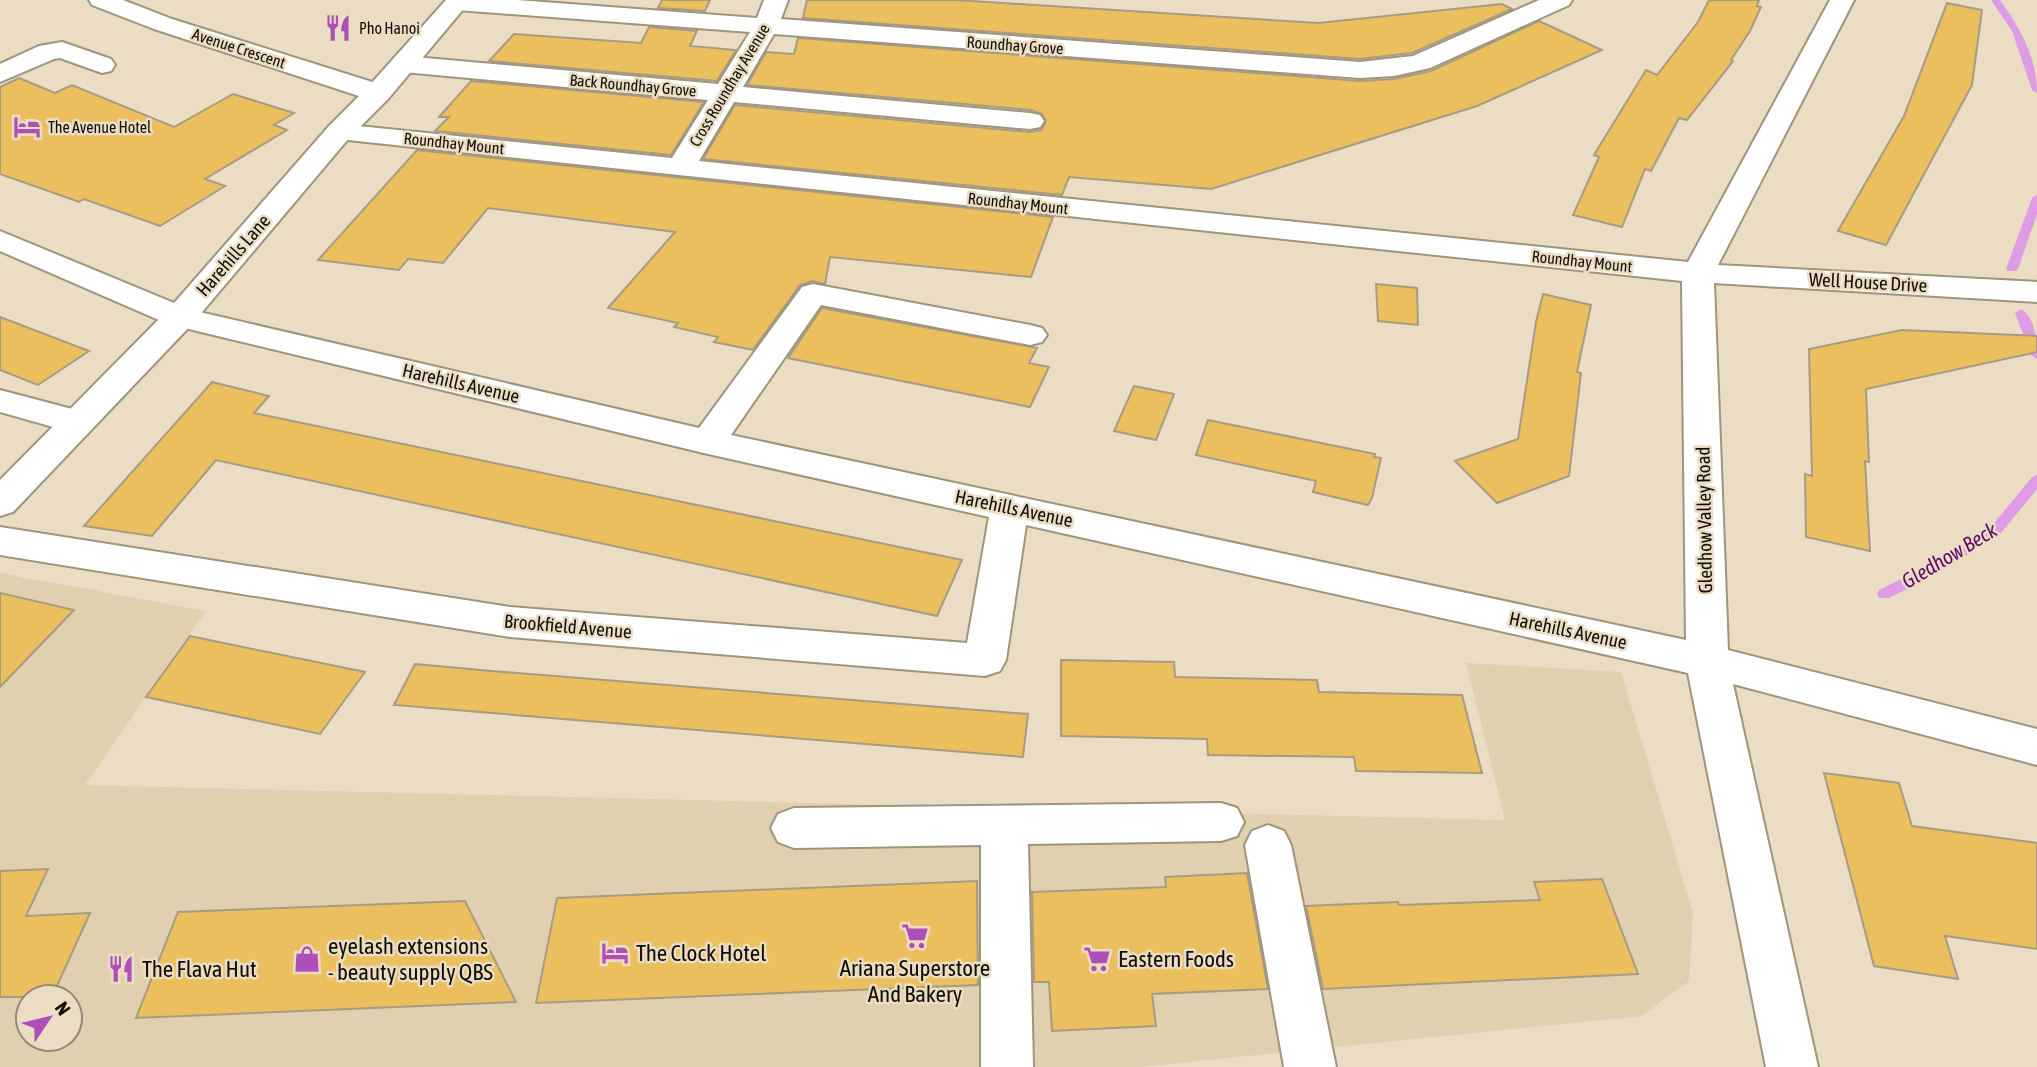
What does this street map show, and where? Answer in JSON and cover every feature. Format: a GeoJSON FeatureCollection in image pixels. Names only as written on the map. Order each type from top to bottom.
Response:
{"type":"FeatureCollection","features":[{"type":"Feature","properties":{"kind":"street","name":"Avenue Crescent"},"geometry":{"type":"LineString","coordinates":[[101,0],[163,24],[378,93]]}},
{"type":"Feature","properties":{"kind":"street","name":"Cross Roundhay Avenue"},"geometry":{"type":"LineString","coordinates":[[680,168],[766,27],[776,0]]}},
{"type":"Feature","properties":{"kind":"street","name":"Roundhay Grove"},"geometry":{"type":"LineString","coordinates":[[458,1],[766,27],[1360,70],[1394,68],[1421,62],[1560,0]]}},
{"type":"Feature","properties":{"kind":"street","name":"Gledhow Valley Road"},"geometry":{"type":"LineString","coordinates":[[1792,1067],[1707,661],[1698,273],[1842,0]]}},
{"type":"Feature","properties":{"kind":"street","name":"Harehills Lane"},"geometry":{"type":"LineString","coordinates":[[0,503],[180,317],[338,132],[378,93],[458,1]]}},
{"type":"Feature","properties":{"kind":"street"},"geometry":{"type":"LineString","coordinates":[[0,74],[48,52],[61,50],[102,65]]}},
{"type":"Feature","properties":{"kind":"street","name":"Back Roundhay Grove"},"geometry":{"type":"LineString","coordinates":[[403,64],[1030,121]]}},
{"type":"Feature","properties":{"kind":"street","name":"Roundhay Mount"},"geometry":{"type":"LineString","coordinates":[[338,132],[1698,273]]}},
{"type":"Feature","properties":{"kind":"street","name":"Harehills Avenue"},"geometry":{"type":"LineString","coordinates":[[0,240],[180,317],[708,442],[1707,661],[2037,747]]}},
{"type":"Feature","properties":{"kind":"street","name":"Well House Drive"},"geometry":{"type":"LineString","coordinates":[[1698,273],[2037,292]]}},
{"type":"Feature","properties":{"kind":"street"},"geometry":{"type":"LineString","coordinates":[[708,442],[813,294],[1030,335]]}},
{"type":"Feature","properties":{"kind":"street"},"geometry":{"type":"LineString","coordinates":[[0,401],[78,422]]}},
{"type":"Feature","properties":{"kind":"street","name":"Brookfield Avenue"},"geometry":{"type":"LineString","coordinates":[[0,541],[510,622],[985,660],[1010,507]]}},
{"type":"Feature","properties":{"kind":"street"},"geometry":{"type":"LineString","coordinates":[[794,828],[1222,822]]}},
{"type":"Feature","properties":{"kind":"street"},"geometry":{"type":"LineString","coordinates":[[1004,825],[1007,1067]]}},
{"type":"Feature","properties":{"kind":"street"},"geometry":{"type":"LineString","coordinates":[[1268,845],[1310,1067]]}},
{"type":"Feature","properties":{"kind":"shaded area"},"geometry":{"type":"Polygon","coordinates":[[[0,573],[206,611],[85,785],[1505,820],[1466,663],[1621,672],[1693,913],[1689,981],[1642,1016],[1140,1067],[0,1067],[0,573]]]}},
{"type":"Feature","properties":{"kind":"building"},"geometry":{"type":"Polygon","coordinates":[[[662,0],[710,0],[705,11],[658,8],[662,0]]]}},
{"type":"Feature","properties":{"kind":"building"},"geometry":{"type":"Polygon","coordinates":[[[807,0],[956,0],[1318,23],[1502,4],[1512,9],[1412,53],[1360,59],[803,18],[807,0]]]}},
{"type":"Feature","properties":{"kind":"building"},"geometry":{"type":"Polygon","coordinates":[[[1709,0],[1759,0],[1757,6],[1761,7],[1750,31],[1731,60],[1733,61],[1687,120],[1679,118],[1651,171],[1645,169],[1622,227],[1573,215],[1599,157],[1594,155],[1646,70],[1657,75],[1698,22],[1709,0]]]}},
{"type":"Feature","properties":{"kind":"building"},"geometry":{"type":"Polygon","coordinates":[[[1947,3],[1982,10],[1972,85],[1886,245],[1838,231],[1904,116],[1947,3]]]}},
{"type":"Feature","properties":{"kind":"building"},"geometry":{"type":"Polygon","coordinates":[[[1539,21],[1602,50],[1477,106],[1211,189],[1069,177],[1062,195],[703,159],[735,105],[1030,132],[1041,130],[1046,122],[1042,114],[1031,110],[747,85],[766,52],[794,54],[798,38],[1360,81],[1394,79],[1431,71],[1539,21]]]}},
{"type":"Feature","properties":{"kind":"building"},"geometry":{"type":"Polygon","coordinates":[[[649,27],[697,31],[690,46],[736,50],[717,81],[489,61],[514,34],[641,43],[649,27]]]}},
{"type":"Feature","properties":{"kind":"building"},"geometry":{"type":"Polygon","coordinates":[[[19,78],[55,93],[72,85],[174,127],[233,94],[294,113],[274,125],[287,130],[205,179],[225,186],[160,226],[84,199],[79,202],[0,174],[0,87],[19,78]]]}},
{"type":"Feature","properties":{"kind":"building"},"geometry":{"type":"Polygon","coordinates":[[[471,81],[704,102],[671,155],[435,131],[449,117],[439,117],[471,81]]]}},
{"type":"Feature","properties":{"kind":"building"},"geometry":{"type":"Polygon","coordinates":[[[417,150],[1053,217],[1031,277],[830,257],[825,284],[812,281],[800,285],[753,350],[714,342],[718,337],[674,327],[678,323],[608,308],[675,232],[488,208],[443,263],[408,259],[399,270],[318,260],[417,150]]]}},
{"type":"Feature","properties":{"kind":"building"},"geometry":{"type":"Polygon","coordinates":[[[1376,284],[1417,288],[1418,325],[1378,321],[1376,284]]]}},
{"type":"Feature","properties":{"kind":"building"},"geometry":{"type":"Polygon","coordinates":[[[1543,294],[1591,305],[1577,372],[1581,373],[1569,476],[1497,503],[1455,461],[1518,439],[1536,322],[1543,294]]]}},
{"type":"Feature","properties":{"kind":"building"},"geometry":{"type":"Polygon","coordinates":[[[822,308],[1037,348],[1029,363],[1049,367],[1030,407],[788,358],[822,308]]]}},
{"type":"Feature","properties":{"kind":"building"},"geometry":{"type":"Polygon","coordinates":[[[0,317],[89,351],[38,385],[0,370],[0,317]]]}},
{"type":"Feature","properties":{"kind":"building"},"geometry":{"type":"Polygon","coordinates":[[[1902,330],[2037,336],[2037,352],[1866,389],[1869,462],[1865,461],[1870,551],[1806,537],[1805,474],[1812,476],[1809,349],[1902,330]]]}},
{"type":"Feature","properties":{"kind":"building"},"geometry":{"type":"Polygon","coordinates":[[[212,382],[269,396],[254,413],[962,560],[937,616],[216,460],[152,536],[84,526],[212,382]]]}},
{"type":"Feature","properties":{"kind":"building"},"geometry":{"type":"Polygon","coordinates":[[[1134,386],[1174,394],[1156,440],[1114,431],[1134,386]]]}},
{"type":"Feature","properties":{"kind":"building"},"geometry":{"type":"Polygon","coordinates":[[[1208,420],[1375,454],[1374,457],[1381,458],[1372,498],[1368,505],[1313,492],[1316,481],[1196,455],[1208,420]]]}},
{"type":"Feature","properties":{"kind":"building"},"geometry":{"type":"Polygon","coordinates":[[[0,593],[74,610],[0,687],[0,593]]]}},
{"type":"Feature","properties":{"kind":"building"},"geometry":{"type":"Polygon","coordinates":[[[190,636],[365,672],[320,734],[146,697],[190,636]]]}},
{"type":"Feature","properties":{"kind":"building"},"geometry":{"type":"Polygon","coordinates":[[[1061,660],[1174,662],[1175,677],[1317,680],[1319,692],[1462,695],[1482,773],[1356,771],[1354,757],[1208,755],[1207,739],[1061,736],[1061,660]]]}},
{"type":"Feature","properties":{"kind":"building"},"geometry":{"type":"Polygon","coordinates":[[[415,664],[1028,714],[1023,757],[394,705],[415,664]]]}},
{"type":"Feature","properties":{"kind":"building"},"geometry":{"type":"Polygon","coordinates":[[[1824,773],[1899,783],[1912,826],[2037,843],[2037,949],[1945,936],[1958,979],[1874,966],[1824,773]]]}},
{"type":"Feature","properties":{"kind":"building"},"geometry":{"type":"Polygon","coordinates":[[[48,869],[26,916],[90,913],[58,983],[14,983],[14,997],[0,997],[0,871],[48,869]]]}},
{"type":"Feature","properties":{"kind":"building"},"geometry":{"type":"Polygon","coordinates":[[[1247,873],[1268,989],[1152,994],[1156,1026],[1052,1031],[1049,982],[1034,982],[1032,892],[1166,887],[1165,877],[1247,873]]]}},
{"type":"Feature","properties":{"kind":"building"},"geometry":{"type":"Polygon","coordinates":[[[1602,879],[1638,974],[1323,989],[1306,906],[1540,900],[1534,882],[1602,879]]]}},
{"type":"Feature","properties":{"kind":"building"},"geometry":{"type":"Polygon","coordinates":[[[977,881],[978,985],[536,1003],[557,898],[977,881]]]}},
{"type":"Feature","properties":{"kind":"building"},"geometry":{"type":"Polygon","coordinates":[[[465,901],[516,1002],[136,1018],[178,912],[465,901]]]}},
{"type":"Feature","properties":{"kind":"waterway","name":"Gledhow Beck"},"geometry":{"type":"LineString","coordinates":[[1995,0],[2017,31],[2037,90]]}},
{"type":"Feature","properties":{"kind":"waterway","name":"Gledhow Beck"},"geometry":{"type":"LineString","coordinates":[[2012,269],[2037,198]]}},
{"type":"Feature","properties":{"kind":"waterway","name":"Gledhow Beck"},"geometry":{"type":"LineString","coordinates":[[2021,313],[2037,355]]}},
{"type":"Feature","properties":{"kind":"waterway","name":"Gledhow Beck"},"geometry":{"type":"LineString","coordinates":[[1884,594],[1932,570],[1996,530],[2037,480]]}},
{"type":"Feature","properties":{"kind":"place","name":"Pho Hanoi"},"geometry":{"type":"Point","coordinates":[338,28]}},
{"type":"Feature","properties":{"kind":"place","name":"The Avenue Hotel"},"geometry":{"type":"Point","coordinates":[27,127]}},
{"type":"Feature","properties":{"kind":"place","name":"Ariana Superstore And Bakery"},"geometry":{"type":"Point","coordinates":[915,936]}},
{"type":"Feature","properties":{"kind":"place","name":"The Clock Hotel"},"geometry":{"type":"Point","coordinates":[615,953]}},
{"type":"Feature","properties":{"kind":"place","name":"eyelash extensions - beauty supply QBS"},"geometry":{"type":"Point","coordinates":[307,959]}},
{"type":"Feature","properties":{"kind":"place","name":"Eastern Foods"},"geometry":{"type":"Point","coordinates":[1097,959]}},
{"type":"Feature","properties":{"kind":"place","name":"The Flava Hut"},"geometry":{"type":"Point","coordinates":[121,969]}}]}
